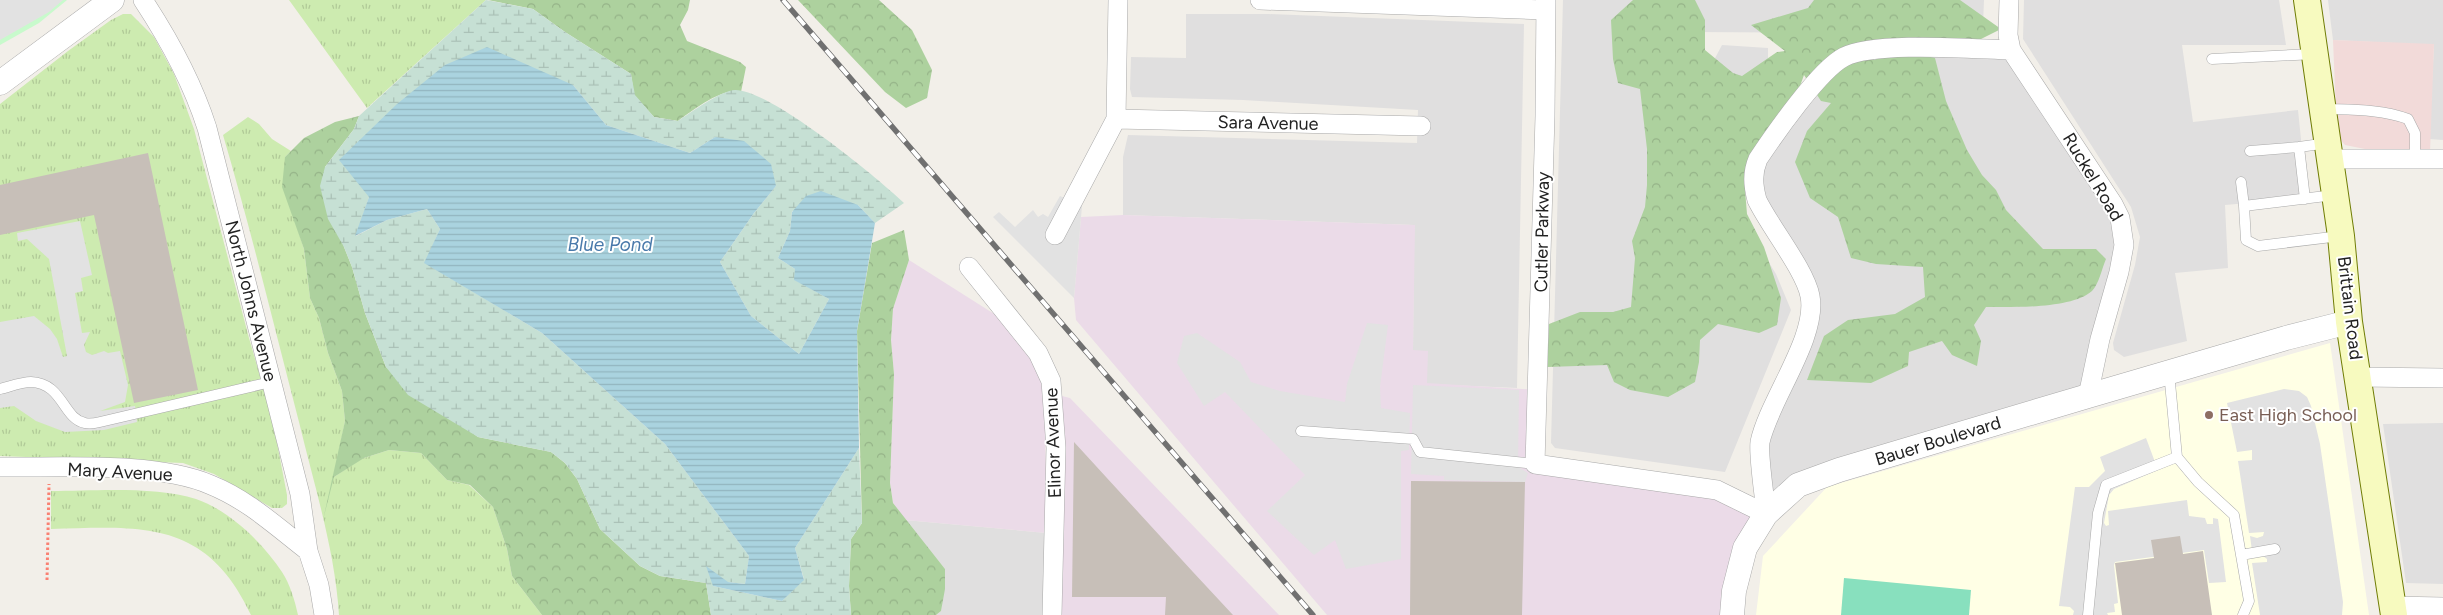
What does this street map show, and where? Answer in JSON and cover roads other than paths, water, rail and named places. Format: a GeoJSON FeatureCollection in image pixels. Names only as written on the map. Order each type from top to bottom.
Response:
{"type":"FeatureCollection","features":[{"type":"Feature","properties":{"kind":"main road","name":"Brittain Road"},"geometry":{"type":"LineString","coordinates":[[2306,0],[2341,236],[2349,322],[2359,377],[2393,611]]}},
{"type":"Feature","properties":{"kind":"street"},"geometry":{"type":"LineString","coordinates":[[0,83],[112,0]]}},
{"type":"Feature","properties":{"kind":"street","name":"North Johns Avenue"},"geometry":{"type":"LineString","coordinates":[[143,0],[165,33],[187,73],[204,119],[300,494],[308,551],[319,585],[324,615]]}},
{"type":"Feature","properties":{"kind":"street"},"geometry":{"type":"LineString","coordinates":[[1055,235],[1116,120],[1118,0]]}},
{"type":"Feature","properties":{"kind":"street"},"geometry":{"type":"LineString","coordinates":[[1260,0],[1545,5]]}},
{"type":"Feature","properties":{"kind":"street","name":"Ruckel Road"},"geometry":{"type":"LineString","coordinates":[[2008,0],[2008,35],[2011,50],[2113,204],[2123,231],[2124,245],[2119,272],[2100,339],[2088,396]]}},
{"type":"Feature","properties":{"kind":"street","name":"Cutler Parkway"},"geometry":{"type":"LineString","coordinates":[[1535,464],[1545,125],[1545,5]]}},
{"type":"Feature","properties":{"kind":"street"},"geometry":{"type":"LineString","coordinates":[[1766,514],[1760,443],[1780,389],[1805,336],[1811,308],[1805,281],[1757,200],[1754,180],[1758,159],[1819,79],[1844,57],[1857,53],[1904,48],[2011,50]]}},
{"type":"Feature","properties":{"kind":"street","name":"Sara Avenue"},"geometry":{"type":"LineString","coordinates":[[1116,120],[1421,126]]}},
{"type":"Feature","properties":{"kind":"street"},"geometry":{"type":"LineString","coordinates":[[2329,151],[2415,159],[2443,159]]}},
{"type":"Feature","properties":{"kind":"street","name":"Elinor Avenue"},"geometry":{"type":"LineString","coordinates":[[969,267],[1038,353],[1052,381],[1056,448],[1052,615]]}},
{"type":"Feature","properties":{"kind":"street","name":"Bauer Boulevard"},"geometry":{"type":"LineString","coordinates":[[1732,615],[1734,591],[1745,548],[1766,514],[1798,485],[1839,470],[2169,372],[2349,322]]}},
{"type":"Feature","properties":{"kind":"street"},"geometry":{"type":"LineString","coordinates":[[2359,377],[2443,378]]}},
{"type":"Feature","properties":{"kind":"street"},"geometry":{"type":"LineString","coordinates":[[1535,464],[1717,490],[1766,514]]}},
{"type":"Feature","properties":{"kind":"street","name":"Mary Avenue"},"geometry":{"type":"LineString","coordinates":[[0,467],[130,469],[184,476],[211,484],[238,498],[308,551]]}},
{"type":"Feature","properties":{"kind":"street"},"geometry":{"type":"LineString","coordinates":[[2393,611],[2443,607]]}},
{"type":"Feature","properties":{"kind":"lane"},"geometry":{"type":"LineString","coordinates":[[2212,59],[2315,54]]}},
{"type":"Feature","properties":{"kind":"lane"},"geometry":{"type":"LineString","coordinates":[[2323,109],[2369,110],[2395,114],[2408,119],[2415,133],[2415,159]]}},
{"type":"Feature","properties":{"kind":"lane"},"geometry":{"type":"LineString","coordinates":[[2299,147],[2305,199]]}},
{"type":"Feature","properties":{"kind":"lane"},"geometry":{"type":"LineString","coordinates":[[2250,151],[2299,147],[2329,151]]}},
{"type":"Feature","properties":{"kind":"lane"},"geometry":{"type":"LineString","coordinates":[[2241,182],[2246,240],[2258,246],[2341,236]]}},
{"type":"Feature","properties":{"kind":"lane"},"geometry":{"type":"LineString","coordinates":[[2244,206],[2335,195]]}},
{"type":"Feature","properties":{"kind":"lane"},"geometry":{"type":"LineString","coordinates":[[2169,372],[2177,457],[2198,482],[2234,515],[2248,601],[2243,615]]}},
{"type":"Feature","properties":{"kind":"lane"},"geometry":{"type":"LineString","coordinates":[[0,389],[31,382],[50,388],[64,402],[72,416],[84,423],[100,422],[271,382]]}},
{"type":"Feature","properties":{"kind":"lane"},"geometry":{"type":"LineString","coordinates":[[1302,431],[1413,439],[1420,452],[1535,464]]}},
{"type":"Feature","properties":{"kind":"lane"},"geometry":{"type":"LineString","coordinates":[[2088,615],[2098,513],[2106,485],[2177,457]]}},
{"type":"Feature","properties":{"kind":"lane"},"geometry":{"type":"LineString","coordinates":[[2241,556],[2275,549]]}},
{"type":"Feature","properties":{"kind":"water","name":"Blue Pond"},"geometry":{"type":"Polygon","coordinates":[[[487,47],[573,85],[606,125],[690,153],[715,137],[744,141],[771,164],[776,186],[754,213],[720,262],[751,316],[799,354],[829,299],[794,280],[795,269],[778,258],[790,231],[792,212],[806,196],[821,191],[858,205],[875,223],[857,331],[859,448],[795,548],[804,580],[782,601],[713,586],[706,566],[728,582],[745,584],[749,556],[665,444],[542,333],[424,263],[440,229],[427,209],[387,220],[355,236],[369,197],[339,160],[397,104],[445,65],[487,47]]]}},
{"type":"Feature","properties":{"kind":"railway"},"geometry":{"type":"LineString","coordinates":[[783,0],[1313,615]]}},
{"type":"Feature","properties":{"kind":"place","name":"East High School"},"geometry":{"type":"Point","coordinates":[2209,415]}}]}
